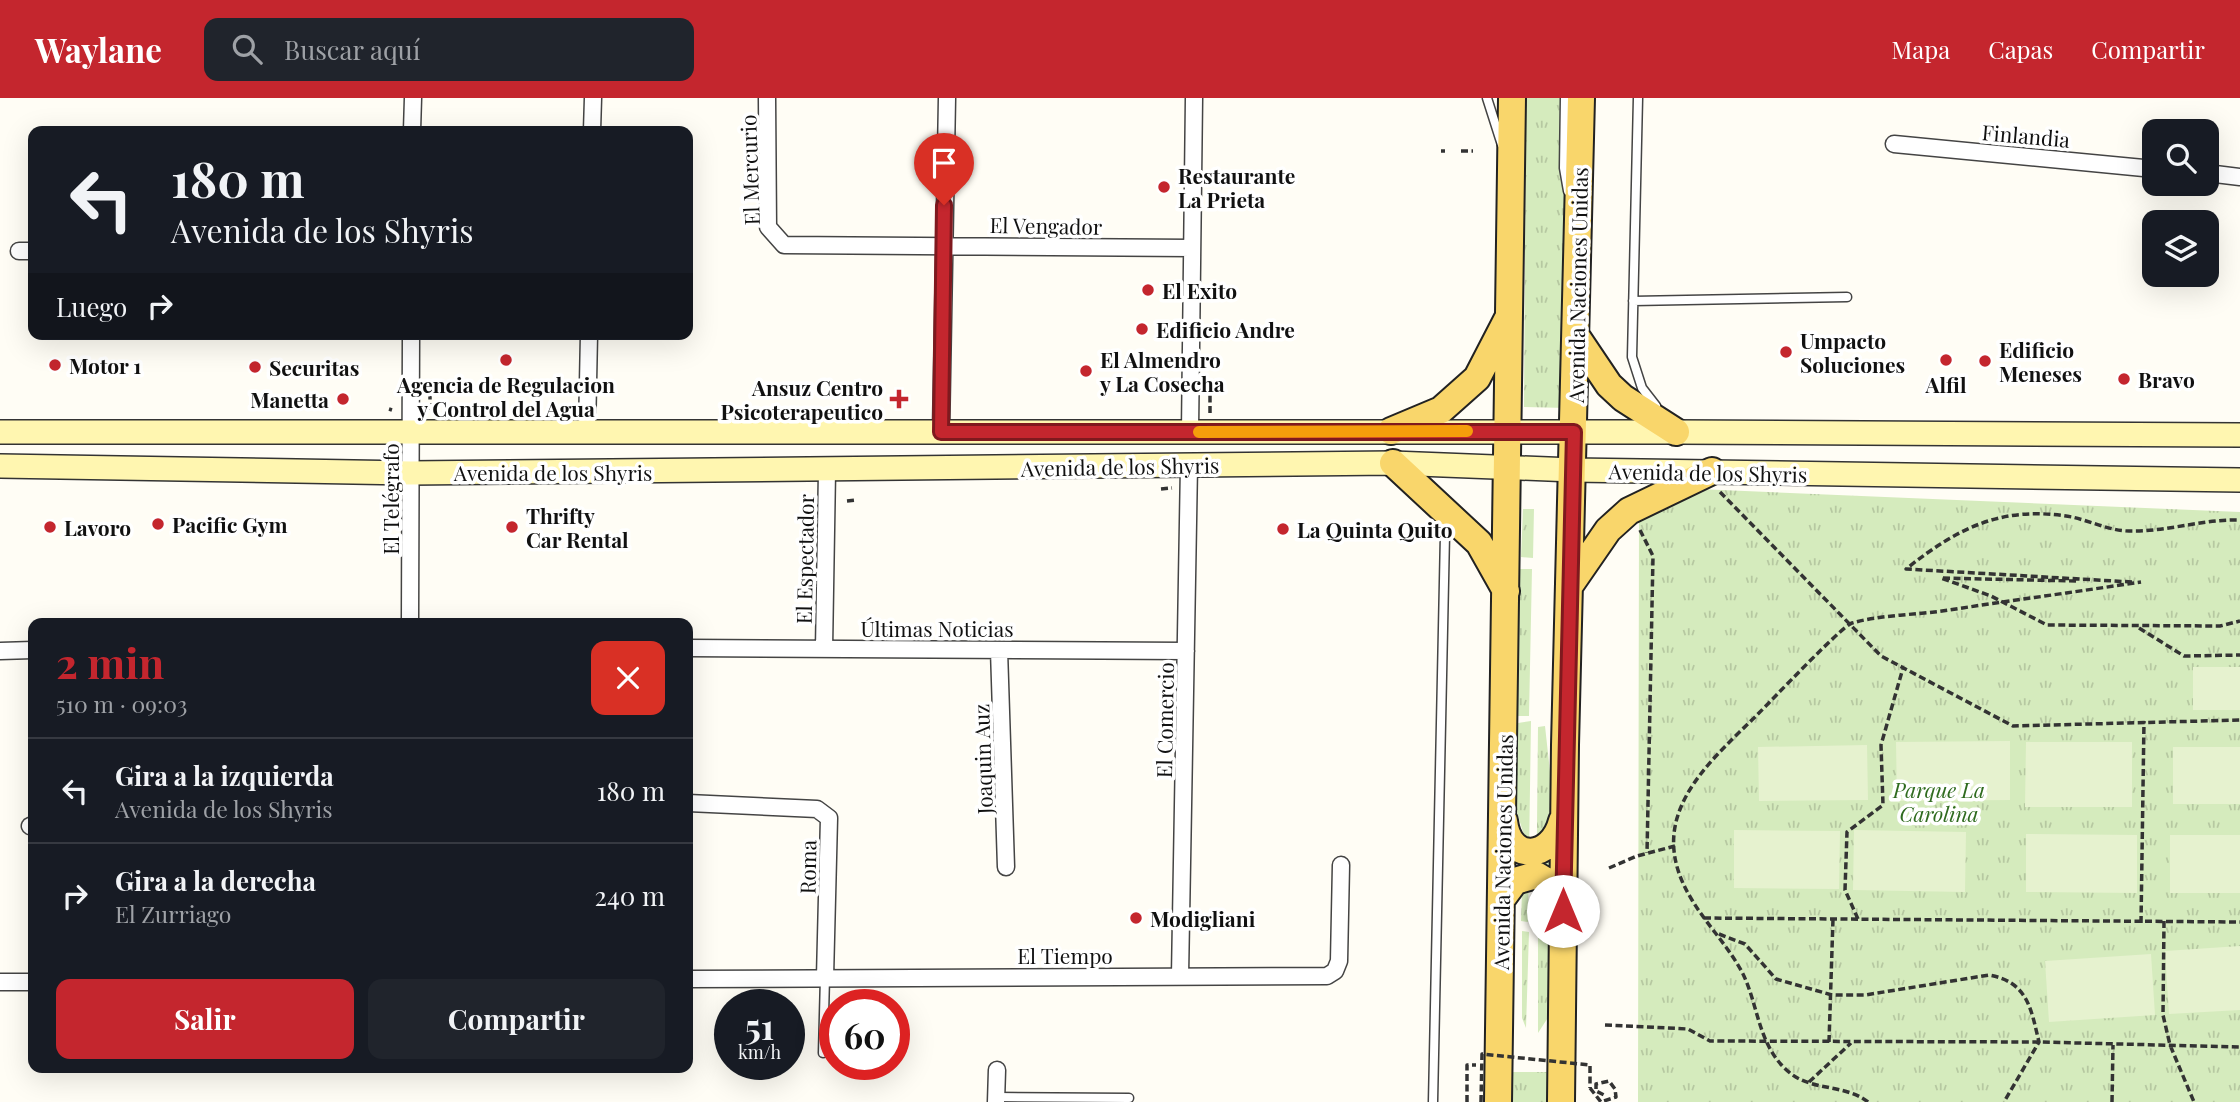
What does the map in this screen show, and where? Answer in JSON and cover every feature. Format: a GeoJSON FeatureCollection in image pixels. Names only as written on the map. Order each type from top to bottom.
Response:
{"type":"FeatureCollection","features":[{"type":"Feature","properties":{"kind":"main road","name":"Avenida Naciones Unidas"},"geometry":{"type":"LineString","coordinates":[[1498,1102],[1512,98]]}},
{"type":"Feature","properties":{"kind":"main road","name":"Avenida Naciones Unidas"},"geometry":{"type":"LineString","coordinates":[[1561,1102],[1564,815],[1581,98]]}},
{"type":"Feature","properties":{"kind":"main road"},"geometry":{"type":"LineString","coordinates":[[1391,431],[1441,410],[1477,377],[1509,316]]}},
{"type":"Feature","properties":{"kind":"main road"},"geometry":{"type":"LineString","coordinates":[[1576,336],[1609,385],[1623,398],[1680,432]]}},
{"type":"Feature","properties":{"kind":"main road","name":"Avenida de los Shyris"},"geometry":{"type":"LineString","coordinates":[[0,432],[1391,431],[2240,435]]}},
{"type":"Feature","properties":{"kind":"main road"},"geometry":{"type":"LineString","coordinates":[[1393,463],[1479,543],[1507,592]]}},
{"type":"Feature","properties":{"kind":"main road","name":"Avenida de los Shyris"},"geometry":{"type":"LineString","coordinates":[[0,466],[410,473],[827,471],[1393,463],[1573,470],[1712,480],[2240,480]]}},
{"type":"Feature","properties":{"kind":"main road"},"geometry":{"type":"LineString","coordinates":[[1570,585],[1608,530],[1629,511],[1712,480]]}},
{"type":"Feature","properties":{"kind":"main road"},"geometry":{"type":"LineString","coordinates":[[1503,806],[1506,835],[1512,844],[1528,852],[1554,844],[1564,815]]}},
{"type":"Feature","properties":{"kind":"main road"},"geometry":{"type":"LineString","coordinates":[[1501,900],[1515,881],[1527,876],[1544,877],[1556,887],[1563,934]]}},
{"type":"Feature","properties":{"kind":"street"},"geometry":{"type":"LineString","coordinates":[[412,126],[413,98]]}},
{"type":"Feature","properties":{"kind":"street"},"geometry":{"type":"LineString","coordinates":[[592,126],[593,98]]}},
{"type":"Feature","properties":{"kind":"street","name":"El Mercurio"},"geometry":{"type":"LineString","coordinates":[[768,98],[768,227],[775,239]]}},
{"type":"Feature","properties":{"kind":"street"},"geometry":{"type":"LineString","coordinates":[[941,432],[942,245],[947,98]]}},
{"type":"Feature","properties":{"kind":"street"},"geometry":{"type":"LineString","coordinates":[[1190,432],[1194,98]]}},
{"type":"Feature","properties":{"kind":"street","name":"Finlandia"},"geometry":{"type":"LineString","coordinates":[[1894,144],[2142,168]]}},
{"type":"Feature","properties":{"kind":"street"},"geometry":{"type":"LineString","coordinates":[[2219,174],[2240,177]]}},
{"type":"Feature","properties":{"kind":"street","name":"El Vengador"},"geometry":{"type":"LineString","coordinates":[[775,239],[783,245],[1192,248]]}},
{"type":"Feature","properties":{"kind":"street","name":"El Telégrafo"},"geometry":{"type":"LineString","coordinates":[[410,618],[411,340]]}},
{"type":"Feature","properties":{"kind":"street"},"geometry":{"type":"LineString","coordinates":[[587,432],[589,340]]}},
{"type":"Feature","properties":{"kind":"street","name":"El Comercio"},"geometry":{"type":"LineString","coordinates":[[1180,976],[1189,465]]}},
{"type":"Feature","properties":{"kind":"street","name":"El Espectador"},"geometry":{"type":"LineString","coordinates":[[824,649],[827,471]]}},
{"type":"Feature","properties":{"kind":"street","name":"Últimas Noticias"},"geometry":{"type":"LineString","coordinates":[[693,648],[1186,651]]}},
{"type":"Feature","properties":{"kind":"street"},"geometry":{"type":"LineString","coordinates":[[0,651],[28,650]]}},
{"type":"Feature","properties":{"kind":"street","name":"Joaquin Auz"},"geometry":{"type":"LineString","coordinates":[[999,650],[1006,867]]}},
{"type":"Feature","properties":{"kind":"street","name":"Roma"},"geometry":{"type":"LineString","coordinates":[[693,803],[817,809],[829,818],[825,977]]}},
{"type":"Feature","properties":{"kind":"street","name":"El Tiempo"},"geometry":{"type":"LineString","coordinates":[[693,978],[1327,976],[1335,971],[1339,961],[1341,865]]}},
{"type":"Feature","properties":{"kind":"street"},"geometry":{"type":"LineString","coordinates":[[0,982],[28,982]]}},
{"type":"Feature","properties":{"kind":"street"},"geometry":{"type":"LineString","coordinates":[[996,1100],[997,1070]]}},
{"type":"Feature","properties":{"kind":"lane"},"geometry":{"type":"LineString","coordinates":[[1488,98],[1512,173]]}},
{"type":"Feature","properties":{"kind":"lane"},"geometry":{"type":"LineString","coordinates":[[1565,98],[1563,168],[1578,220]]}},
{"type":"Feature","properties":{"kind":"lane"},"geometry":{"type":"LineString","coordinates":[[1638,98],[1632,357],[1635,373],[1652,402],[1680,432]]}},
{"type":"Feature","properties":{"kind":"lane"},"geometry":{"type":"LineString","coordinates":[[1633,301],[1847,296]]}},
{"type":"Feature","properties":{"kind":"lane"},"geometry":{"type":"LineString","coordinates":[[1433,1102],[1445,534],[1439,504]]}},
{"type":"Feature","properties":{"kind":"lane"},"geometry":{"type":"LineString","coordinates":[[825,977],[825,989]]}},
{"type":"Feature","properties":{"kind":"lane"},"geometry":{"type":"LineString","coordinates":[[996,1100],[1129,1098]]}},
{"type":"Feature","properties":{"kind":"path"},"geometry":{"type":"LineString","coordinates":[[1461,151],[1472,151]]}},
{"type":"Feature","properties":{"kind":"path"},"geometry":{"type":"LineString","coordinates":[[430,393],[430,410]]}},
{"type":"Feature","properties":{"kind":"path"},"geometry":{"type":"LineString","coordinates":[[1210,393],[1210,419]]}},
{"type":"Feature","properties":{"kind":"path"},"geometry":{"type":"LineString","coordinates":[[1712,480],[1881,656],[2013,726],[2144,720],[2240,720]]}},
{"type":"Feature","properties":{"kind":"path"},"geometry":{"type":"LineString","coordinates":[[1161,489],[1171,488]]}},
{"type":"Feature","properties":{"kind":"path"},"geometry":{"type":"LineString","coordinates":[[847,501],[857,500]]}},
{"type":"Feature","properties":{"kind":"path"},"geometry":{"type":"LineString","coordinates":[[2141,582],[1906,569],[1943,539],[1992,518],[2032,512],[2071,517],[2126,531],[2240,520]]}},
{"type":"Feature","properties":{"kind":"path"},"geometry":{"type":"LineString","coordinates":[[1636,522],[1653,556],[1647,853]]}},
{"type":"Feature","properties":{"kind":"path"},"geometry":{"type":"LineString","coordinates":[[2141,582],[1941,578],[1991,596],[2047,625],[2220,626],[2240,621]]}},
{"type":"Feature","properties":{"kind":"path"},"geometry":{"type":"LineString","coordinates":[[1868,1102],[1856,1093],[1809,1082],[1791,1074],[1764,1040],[1743,975],[1690,898],[1679,870],[1675,846],[1676,818],[1687,790],[1710,761],[1850,624],[2141,582]]}},
{"type":"Feature","properties":{"kind":"path"},"geometry":{"type":"LineString","coordinates":[[2138,627],[2184,656],[2240,655]]}},
{"type":"Feature","properties":{"kind":"path"},"geometry":{"type":"LineString","coordinates":[[1858,920],[1845,890],[1847,832],[1883,806],[1881,745],[1903,668]]}},
{"type":"Feature","properties":{"kind":"path"},"geometry":{"type":"LineString","coordinates":[[2141,923],[2144,720]]}},
{"type":"Feature","properties":{"kind":"path"},"geometry":{"type":"LineString","coordinates":[[1609,868],[1647,853],[1675,846]]}},
{"type":"Feature","properties":{"kind":"path"},"geometry":{"type":"LineString","coordinates":[[1704,918],[2240,922]]}},
{"type":"Feature","properties":{"kind":"path"},"geometry":{"type":"LineString","coordinates":[[1829,1042],[1833,919]]}},
{"type":"Feature","properties":{"kind":"path"},"geometry":{"type":"LineString","coordinates":[[2164,922],[2163,1015],[2170,1045],[2194,1102]]}},
{"type":"Feature","properties":{"kind":"path"},"geometry":{"type":"LineString","coordinates":[[1717,934],[1745,944],[1776,979],[1832,995],[1865,995],[1989,975],[2006,978],[2022,992],[2030,1005],[2039,1042],[2004,1102]]}},
{"type":"Feature","properties":{"kind":"path"},"geometry":{"type":"LineString","coordinates":[[1605,1025],[1688,1029],[1710,1041],[2039,1042],[2240,1047]]}},
{"type":"Feature","properties":{"kind":"path"},"geometry":{"type":"LineString","coordinates":[[1809,1082],[1851,1043]]}},
{"type":"Feature","properties":{"kind":"path"},"geometry":{"type":"LineString","coordinates":[[2112,1045],[2112,1102]]}},
{"type":"Feature","properties":{"kind":"path"},"geometry":{"type":"LineString","coordinates":[[1481,1102],[1482,1054],[1590,1065],[1594,1096],[1601,1102],[1609,1102],[1616,1097],[1609,1081],[1596,1084],[1602,1095]]}},
{"type":"Feature","properties":{"kind":"path"},"geometry":{"type":"LineString","coordinates":[[1467,1102],[1467,1065],[1476,1065],[1476,1102]]}},
{"type":"Feature","properties":{"kind":"green space"},"geometry":{"type":"Polygon","coordinates":[[[1526,98],[1570,98],[1567,408],[1524,407],[1526,98]]]}},
{"type":"Feature","properties":{"kind":"green space","name":"Parque La Carolina"},"geometry":{"type":"Polygon","coordinates":[[[1698,489],[2240,512],[2240,1102],[1638,1102],[1639,513],[1698,489]]]}},
{"type":"Feature","properties":{"kind":"green space"},"geometry":{"type":"Polygon","coordinates":[[[1523,509],[1534,509],[1533,558],[1521,557],[1523,509]]]}},
{"type":"Feature","properties":{"kind":"green space"},"geometry":{"type":"Polygon","coordinates":[[[1518,569],[1532,569],[1529,716],[1516,716],[1518,569]]]}},
{"type":"Feature","properties":{"kind":"green space"},"geometry":{"type":"Polygon","coordinates":[[[2193,667],[2240,667],[2240,710],[2193,710],[2193,667]]]}},
{"type":"Feature","properties":{"kind":"green space"},"geometry":{"type":"Polygon","coordinates":[[[1531,721],[1528,922],[1521,921],[1524,835],[1514,803],[1518,723],[1531,721]]]}},
{"type":"Feature","properties":{"kind":"green space"},"geometry":{"type":"Polygon","coordinates":[[[1545,726],[1553,799],[1551,923],[1536,924],[1538,727],[1545,726]]]}},
{"type":"Feature","properties":{"kind":"green space"},"geometry":{"type":"Polygon","coordinates":[[[2010,741],[2010,800],[1897,801],[1896,742],[2010,741]]]}},
{"type":"Feature","properties":{"kind":"green space"},"geometry":{"type":"Polygon","coordinates":[[[2026,742],[2132,742],[2132,807],[2025,807],[2026,742]]]}},
{"type":"Feature","properties":{"kind":"green space"},"geometry":{"type":"Polygon","coordinates":[[[1867,745],[1868,800],[1759,801],[1758,747],[1867,745]]]}},
{"type":"Feature","properties":{"kind":"green space"},"geometry":{"type":"Polygon","coordinates":[[[2173,747],[2240,747],[2240,804],[2173,804],[2173,747]]]}},
{"type":"Feature","properties":{"kind":"green space"},"geometry":{"type":"Polygon","coordinates":[[[1734,830],[1840,831],[1839,889],[1734,888],[1734,830]]]}},
{"type":"Feature","properties":{"kind":"green space"},"geometry":{"type":"Polygon","coordinates":[[[1854,830],[1966,832],[1965,892],[1853,890],[1854,830]]]}},
{"type":"Feature","properties":{"kind":"green space"},"geometry":{"type":"Polygon","coordinates":[[[2026,834],[2137,835],[2137,893],[2026,892],[2026,834]]]}},
{"type":"Feature","properties":{"kind":"green space"},"geometry":{"type":"Polygon","coordinates":[[[2170,835],[2240,835],[2240,893],[2170,893],[2170,835]]]}},
{"type":"Feature","properties":{"kind":"green space"},"geometry":{"type":"Polygon","coordinates":[[[1522,931],[1529,932],[1526,1028],[1522,1018],[1522,931]]]}},
{"type":"Feature","properties":{"kind":"green space"},"geometry":{"type":"Polygon","coordinates":[[[1538,933],[1552,933],[1551,1013],[1538,1033],[1538,933]]]}},
{"type":"Feature","properties":{"kind":"green space"},"geometry":{"type":"Polygon","coordinates":[[[2240,946],[2240,1010],[2169,1014],[2165,951],[2240,946]]]}},
{"type":"Feature","properties":{"kind":"green space"},"geometry":{"type":"Polygon","coordinates":[[[2151,954],[2155,1015],[2049,1022],[2045,961],[2151,954]]]}},
{"type":"Feature","properties":{"kind":"green space"},"geometry":{"type":"Polygon","coordinates":[[[1508,1072],[1550,1072],[1550,1102],[1508,1102],[1508,1072]]]}},
{"type":"Feature","properties":{"kind":"slow traffic"},"geometry":{"type":"LineString","coordinates":[[1199,432],[1467,431]]}},
{"type":"Feature","properties":{"kind":"place","name":"Restaurante La Prieta"},"geometry":{"type":"Point","coordinates":[1164,187]}},
{"type":"Feature","properties":{"kind":"place","name":"El Exito"},"geometry":{"type":"Point","coordinates":[1148,290]}},
{"type":"Feature","properties":{"kind":"place","name":"Edificio Andre"},"geometry":{"type":"Point","coordinates":[1142,329]}},
{"type":"Feature","properties":{"kind":"place","name":"Umpacto Soluciones"},"geometry":{"type":"Point","coordinates":[1786,352]}},
{"type":"Feature","properties":{"kind":"place","name":"Agencia de Regulacion y Control del Agua"},"geometry":{"type":"Point","coordinates":[506,360]}},
{"type":"Feature","properties":{"kind":"place","name":"Alfil"},"geometry":{"type":"Point","coordinates":[1946,360]}},
{"type":"Feature","properties":{"kind":"place","name":"Edificio Meneses"},"geometry":{"type":"Point","coordinates":[1985,361]}},
{"type":"Feature","properties":{"kind":"place","name":"Motor 1"},"geometry":{"type":"Point","coordinates":[55,365]}},
{"type":"Feature","properties":{"kind":"place","name":"Securitas"},"geometry":{"type":"Point","coordinates":[255,367]}},
{"type":"Feature","properties":{"kind":"place","name":"El Almendro y La Cosecha"},"geometry":{"type":"Point","coordinates":[1086,371]}},
{"type":"Feature","properties":{"kind":"place","name":"Bravo"},"geometry":{"type":"Point","coordinates":[2124,379]}},
{"type":"Feature","properties":{"kind":"place","name":"Manetta"},"geometry":{"type":"Point","coordinates":[343,399]}},
{"type":"Feature","properties":{"kind":"place","name":"Ansuz Centro Psicoterapeutico"},"geometry":{"type":"Point","coordinates":[899,399]}},
{"type":"Feature","properties":{"kind":"place","name":"Pacific Gym"},"geometry":{"type":"Point","coordinates":[158,524]}},
{"type":"Feature","properties":{"kind":"place","name":"Lavoro"},"geometry":{"type":"Point","coordinates":[50,527]}},
{"type":"Feature","properties":{"kind":"place","name":"Thrifty Car Rental"},"geometry":{"type":"Point","coordinates":[512,527]}},
{"type":"Feature","properties":{"kind":"place","name":"La Quinta Quito"},"geometry":{"type":"Point","coordinates":[1283,529]}},
{"type":"Feature","properties":{"kind":"place","name":"Modigliani"},"geometry":{"type":"Point","coordinates":[1136,918]}},
{"type":"Feature","properties":{"kind":"route"},"geometry":{"type":"LineString","coordinates":[[944,205],[941,432],[1574,432],[1563,911]]}}]}
